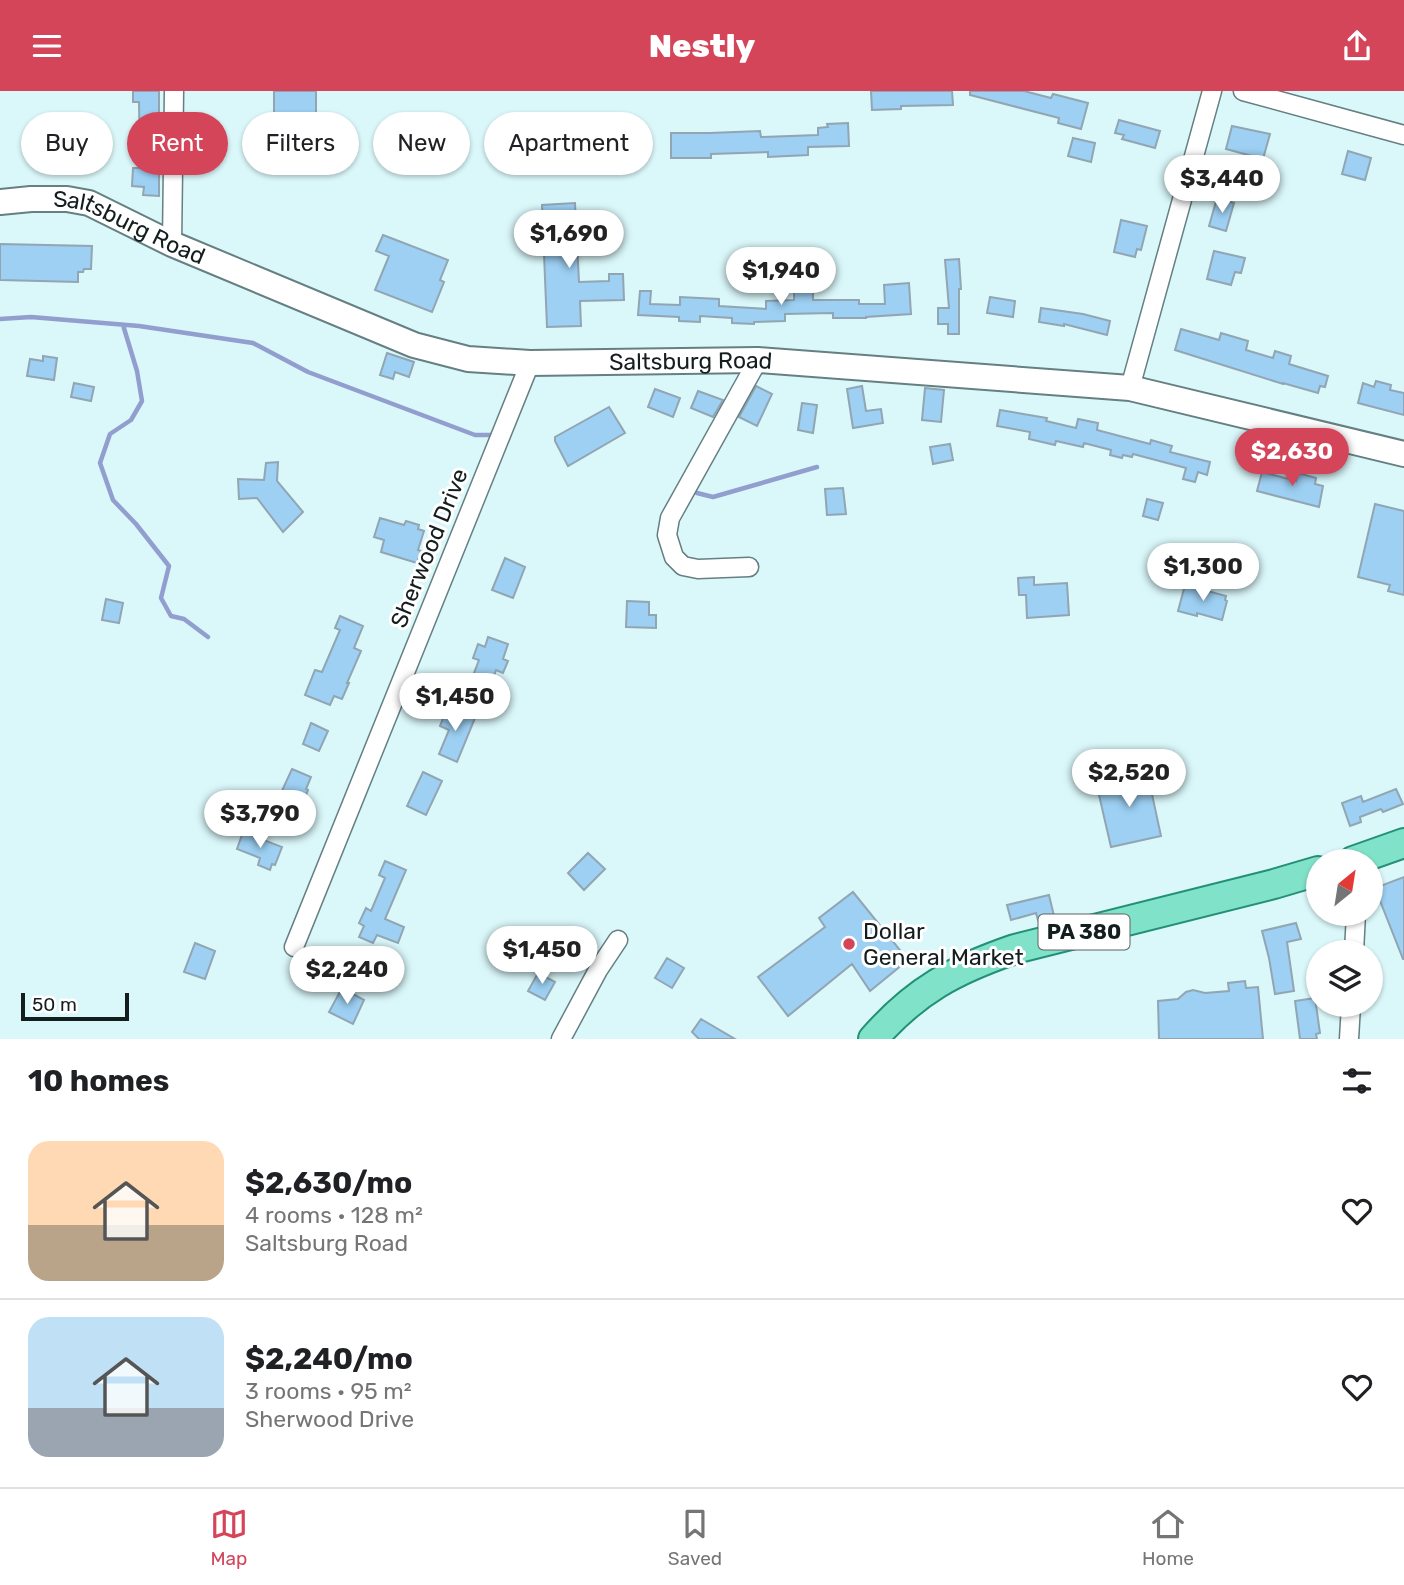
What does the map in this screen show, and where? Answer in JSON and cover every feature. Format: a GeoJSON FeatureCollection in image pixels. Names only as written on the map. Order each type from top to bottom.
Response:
{"type":"FeatureCollection","features":[{"type":"Feature","properties":{"kind":"main road","name":"Saltsburg Road"},"geometry":{"type":"LineString","coordinates":[[0,202],[67,199],[89,203],[172,244],[414,345],[468,359],[530,363],[758,360],[1130,388],[1404,454]]}},
{"type":"Feature","properties":{"kind":"main road"},"geometry":{"type":"LineString","coordinates":[[1383,851],[1404,843]]}},
{"type":"Feature","properties":{"kind":"main road","name":"PA 380"},"geometry":{"type":"LineString","coordinates":[[873,1039],[895,1016],[940,980],[990,957],[1306,875]]}},
{"type":"Feature","properties":{"kind":"street"},"geometry":{"type":"LineString","coordinates":[[172,244],[174,91]]}},
{"type":"Feature","properties":{"kind":"street"},"geometry":{"type":"LineString","coordinates":[[1130,388],[1212,91]]}},
{"type":"Feature","properties":{"kind":"street"},"geometry":{"type":"LineString","coordinates":[[1243,91],[1404,135]]}},
{"type":"Feature","properties":{"kind":"street"},"geometry":{"type":"LineString","coordinates":[[749,567],[698,569],[683,566],[674,557],[667,535],[670,518],[758,360]]}},
{"type":"Feature","properties":{"kind":"street","name":"Sherwood Drive"},"geometry":{"type":"LineString","coordinates":[[294,947],[530,363]]}},
{"type":"Feature","properties":{"kind":"street"},"geometry":{"type":"LineString","coordinates":[[561,1039],[598,970],[618,940]]}},
{"type":"Feature","properties":{"kind":"street"},"geometry":{"type":"LineString","coordinates":[[1349,1039],[1350,1017]]}},
{"type":"Feature","properties":{"kind":"building"},"geometry":{"type":"Polygon","coordinates":[[[133,91],[159,91],[159,112],[139,112],[139,102],[133,102],[133,91]]]}},
{"type":"Feature","properties":{"kind":"building"},"geometry":{"type":"Polygon","coordinates":[[[274,91],[316,91],[316,112],[274,112],[274,91]]]}},
{"type":"Feature","properties":{"kind":"building"},"geometry":{"type":"Polygon","coordinates":[[[871,91],[952,91],[953,105],[901,106],[901,109],[872,110],[871,91]]]}},
{"type":"Feature","properties":{"kind":"building"},"geometry":{"type":"Polygon","coordinates":[[[970,91],[1024,91],[1051,98],[1053,94],[1088,103],[1081,129],[1058,123],[1059,118],[970,95],[970,91]]]}},
{"type":"Feature","properties":{"kind":"building"},"geometry":{"type":"Polygon","coordinates":[[[1119,120],[1160,131],[1155,148],[1122,139],[1124,135],[1115,133],[1119,120]]]}},
{"type":"Feature","properties":{"kind":"building"},"geometry":{"type":"Polygon","coordinates":[[[848,123],[849,146],[808,147],[808,155],[768,157],[768,152],[711,154],[711,158],[671,158],[671,133],[760,131],[761,137],[818,135],[818,128],[828,127],[827,124],[848,123]]]}},
{"type":"Feature","properties":{"kind":"building"},"geometry":{"type":"Polygon","coordinates":[[[1232,126],[1270,134],[1263,159],[1226,149],[1232,126]]]}},
{"type":"Feature","properties":{"kind":"building"},"geometry":{"type":"Polygon","coordinates":[[[1073,138],[1095,143],[1091,162],[1068,156],[1073,138]]]}},
{"type":"Feature","properties":{"kind":"building"},"geometry":{"type":"Polygon","coordinates":[[[1348,151],[1371,158],[1365,180],[1342,174],[1348,151]]]}},
{"type":"Feature","properties":{"kind":"building"},"geometry":{"type":"Polygon","coordinates":[[[133,175],[159,175],[159,196],[143,195],[144,187],[132,186],[133,175]]]}},
{"type":"Feature","properties":{"kind":"building"},"geometry":{"type":"Polygon","coordinates":[[[1217,198],[1234,203],[1226,231],[1209,226],[1217,198]]]}},
{"type":"Feature","properties":{"kind":"building"},"geometry":{"type":"Polygon","coordinates":[[[575,203],[579,282],[609,281],[609,274],[623,274],[624,300],[580,301],[581,326],[547,327],[542,205],[575,203]]]}},
{"type":"Feature","properties":{"kind":"building"},"geometry":{"type":"Polygon","coordinates":[[[1121,220],[1147,226],[1141,250],[1137,249],[1135,257],[1114,252],[1121,220]]]}},
{"type":"Feature","properties":{"kind":"building"},"geometry":{"type":"Polygon","coordinates":[[[383,235],[448,260],[440,280],[444,282],[432,312],[375,290],[389,256],[376,251],[383,235]]]}},
{"type":"Feature","properties":{"kind":"building"},"geometry":{"type":"Polygon","coordinates":[[[0,244],[92,246],[91,269],[78,272],[78,282],[0,280],[0,244]]]}},
{"type":"Feature","properties":{"kind":"building"},"geometry":{"type":"Polygon","coordinates":[[[1214,251],[1245,258],[1241,273],[1235,272],[1231,285],[1207,279],[1214,251]]]}},
{"type":"Feature","properties":{"kind":"building"},"geometry":{"type":"Polygon","coordinates":[[[959,259],[959,334],[948,334],[948,324],[938,324],[938,308],[949,308],[945,260],[959,259]]]}},
{"type":"Feature","properties":{"kind":"building"},"geometry":{"type":"Polygon","coordinates":[[[909,283],[911,314],[833,318],[833,313],[785,314],[785,321],[754,324],[732,323],[732,318],[700,316],[700,322],[679,321],[679,317],[638,315],[640,291],[651,291],[650,304],[680,305],[680,297],[719,299],[719,306],[766,309],[766,301],[794,300],[794,291],[813,291],[813,300],[859,300],[859,304],[885,304],[884,285],[909,283]]]}},
{"type":"Feature","properties":{"kind":"building"},"geometry":{"type":"Polygon","coordinates":[[[990,297],[1015,301],[1013,317],[987,313],[990,297]]]}},
{"type":"Feature","properties":{"kind":"building"},"geometry":{"type":"Polygon","coordinates":[[[1041,308],[1110,321],[1107,335],[1064,324],[1039,322],[1041,308]]]}},
{"type":"Feature","properties":{"kind":"building"},"geometry":{"type":"Polygon","coordinates":[[[1181,329],[1219,340],[1221,333],[1248,341],[1246,350],[1273,358],[1275,351],[1291,356],[1289,364],[1328,376],[1325,387],[1320,386],[1318,393],[1175,350],[1181,329]]]}},
{"type":"Feature","properties":{"kind":"building"},"geometry":{"type":"Polygon","coordinates":[[[387,353],[414,362],[409,377],[395,372],[393,379],[380,375],[387,353]]]}},
{"type":"Feature","properties":{"kind":"building"},"geometry":{"type":"Polygon","coordinates":[[[43,356],[57,358],[54,380],[27,376],[30,359],[43,361],[43,356]]]}},
{"type":"Feature","properties":{"kind":"building"},"geometry":{"type":"Polygon","coordinates":[[[1376,381],[1391,385],[1390,390],[1404,393],[1404,415],[1358,403],[1363,383],[1374,387],[1376,381]]]}},
{"type":"Feature","properties":{"kind":"building"},"geometry":{"type":"Polygon","coordinates":[[[74,383],[94,387],[91,401],[71,397],[74,383]]]}},
{"type":"Feature","properties":{"kind":"building"},"geometry":{"type":"Polygon","coordinates":[[[756,386],[772,394],[757,426],[739,417],[756,386]]]}},
{"type":"Feature","properties":{"kind":"building"},"geometry":{"type":"Polygon","coordinates":[[[862,386],[866,411],[881,409],[883,423],[853,428],[847,389],[862,386]]]}},
{"type":"Feature","properties":{"kind":"building"},"geometry":{"type":"Polygon","coordinates":[[[925,388],[944,390],[941,422],[922,420],[925,388]]]}},
{"type":"Feature","properties":{"kind":"building"},"geometry":{"type":"Polygon","coordinates":[[[655,389],[680,398],[673,417],[648,407],[655,389]]]}},
{"type":"Feature","properties":{"kind":"building"},"geometry":{"type":"Polygon","coordinates":[[[698,391],[723,400],[713,417],[691,408],[698,391]]]}},
{"type":"Feature","properties":{"kind":"building"},"geometry":{"type":"Polygon","coordinates":[[[802,403],[817,405],[813,433],[798,430],[802,403]]]}},
{"type":"Feature","properties":{"kind":"building"},"geometry":{"type":"Polygon","coordinates":[[[609,407],[625,433],[568,466],[555,437],[609,407]]]}},
{"type":"Feature","properties":{"kind":"building"},"geometry":{"type":"Polygon","coordinates":[[[1000,410],[1047,418],[1046,421],[1076,428],[1078,419],[1098,423],[1097,430],[1150,444],[1151,440],[1172,446],[1170,452],[1210,462],[1207,475],[1198,472],[1195,482],[1183,479],[1186,468],[1133,454],[1132,457],[1123,455],[1122,458],[1110,455],[1111,450],[1084,443],[1083,447],[1056,441],[1055,445],[1029,439],[1030,432],[997,426],[1000,410]]]}},
{"type":"Feature","properties":{"kind":"building"},"geometry":{"type":"Polygon","coordinates":[[[950,444],[953,460],[933,464],[930,447],[950,444]]]}},
{"type":"Feature","properties":{"kind":"building"},"geometry":{"type":"Polygon","coordinates":[[[278,462],[277,481],[303,512],[283,532],[257,498],[239,499],[238,479],[264,480],[266,463],[278,462]]]}},
{"type":"Feature","properties":{"kind":"building"},"geometry":{"type":"Polygon","coordinates":[[[1262,472],[1296,481],[1298,473],[1316,478],[1315,484],[1323,486],[1319,507],[1257,491],[1262,472]]]}},
{"type":"Feature","properties":{"kind":"building"},"geometry":{"type":"Polygon","coordinates":[[[843,488],[846,514],[827,515],[825,489],[843,488]]]}},
{"type":"Feature","properties":{"kind":"building"},"geometry":{"type":"Polygon","coordinates":[[[1147,499],[1163,503],[1158,520],[1143,516],[1147,499]]]}},
{"type":"Feature","properties":{"kind":"building"},"geometry":{"type":"Polygon","coordinates":[[[1375,504],[1404,511],[1404,595],[1388,591],[1390,585],[1358,577],[1375,504]]]}},
{"type":"Feature","properties":{"kind":"building"},"geometry":{"type":"Polygon","coordinates":[[[380,518],[404,525],[406,521],[419,525],[418,529],[424,531],[417,563],[381,552],[384,540],[374,537],[380,518]]]}},
{"type":"Feature","properties":{"kind":"building"},"geometry":{"type":"Polygon","coordinates":[[[505,558],[525,567],[513,598],[492,590],[505,558]]]}},
{"type":"Feature","properties":{"kind":"building"},"geometry":{"type":"Polygon","coordinates":[[[1034,577],[1034,585],[1067,583],[1069,615],[1027,618],[1026,595],[1019,595],[1018,578],[1034,577]]]}},
{"type":"Feature","properties":{"kind":"building"},"geometry":{"type":"Polygon","coordinates":[[[1185,585],[1226,596],[1222,620],[1178,611],[1185,585]]]}},
{"type":"Feature","properties":{"kind":"building"},"geometry":{"type":"Polygon","coordinates":[[[106,599],[123,603],[119,623],[102,620],[106,599]]]}},
{"type":"Feature","properties":{"kind":"building"},"geometry":{"type":"Polygon","coordinates":[[[627,601],[649,602],[649,615],[656,615],[656,628],[626,627],[627,601]]]}},
{"type":"Feature","properties":{"kind":"building"},"geometry":{"type":"Polygon","coordinates":[[[340,616],[363,626],[354,648],[361,651],[342,699],[334,696],[330,705],[305,695],[315,670],[322,672],[340,630],[335,628],[340,616]]]}},
{"type":"Feature","properties":{"kind":"building"},"geometry":{"type":"Polygon","coordinates":[[[488,637],[508,644],[503,659],[508,661],[503,673],[496,670],[491,685],[472,678],[479,660],[473,658],[478,644],[485,647],[488,637]]]}},
{"type":"Feature","properties":{"kind":"building"},"geometry":{"type":"Polygon","coordinates":[[[448,706],[475,718],[457,762],[439,754],[449,730],[440,726],[448,706]]]}},
{"type":"Feature","properties":{"kind":"building"},"geometry":{"type":"Polygon","coordinates":[[[311,723],[328,731],[319,751],[303,744],[311,723]]]}},
{"type":"Feature","properties":{"kind":"building"},"geometry":{"type":"Polygon","coordinates":[[[292,769],[311,777],[302,805],[280,795],[292,769]]]}},
{"type":"Feature","properties":{"kind":"building"},"geometry":{"type":"Polygon","coordinates":[[[1147,771],[1161,836],[1111,847],[1096,782],[1147,771]]]}},
{"type":"Feature","properties":{"kind":"building"},"geometry":{"type":"Polygon","coordinates":[[[423,772],[442,781],[426,815],[407,806],[423,772]]]}},
{"type":"Feature","properties":{"kind":"building"},"geometry":{"type":"Polygon","coordinates":[[[1396,789],[1403,804],[1360,817],[1361,822],[1350,826],[1342,803],[1361,796],[1363,802],[1396,789]]]}},
{"type":"Feature","properties":{"kind":"building"},"geometry":{"type":"Polygon","coordinates":[[[243,832],[282,847],[275,865],[272,864],[270,870],[258,865],[260,858],[237,849],[243,832]]]}},
{"type":"Feature","properties":{"kind":"building"},"geometry":{"type":"Polygon","coordinates":[[[588,853],[605,869],[584,890],[568,873],[588,853]]]}},
{"type":"Feature","properties":{"kind":"building"},"geometry":{"type":"Polygon","coordinates":[[[385,861],[406,870],[385,919],[404,927],[398,943],[377,935],[373,943],[359,937],[364,926],[359,923],[366,908],[371,911],[385,878],[379,875],[385,861]]]}},
{"type":"Feature","properties":{"kind":"building"},"geometry":{"type":"Polygon","coordinates":[[[1404,877],[1404,959],[1383,908],[1383,885],[1404,877]]]}},
{"type":"Feature","properties":{"kind":"building","name":"Dollar General Market"},"geometry":{"type":"Polygon","coordinates":[[[853,892],[908,960],[870,991],[852,964],[788,1016],[758,977],[825,927],[819,918],[853,892]]]}},
{"type":"Feature","properties":{"kind":"building"},"geometry":{"type":"Polygon","coordinates":[[[1049,895],[1054,916],[1038,920],[1036,913],[1011,920],[1007,905],[1049,895]]]}},
{"type":"Feature","properties":{"kind":"building"},"geometry":{"type":"Polygon","coordinates":[[[1296,923],[1301,939],[1287,942],[1294,991],[1275,994],[1262,931],[1296,923]]]}},
{"type":"Feature","properties":{"kind":"building"},"geometry":{"type":"Polygon","coordinates":[[[195,943],[215,951],[205,979],[184,972],[195,943]]]}},
{"type":"Feature","properties":{"kind":"building"},"geometry":{"type":"Polygon","coordinates":[[[667,958],[684,968],[672,988],[655,978],[667,958]]]}},
{"type":"Feature","properties":{"kind":"building"},"geometry":{"type":"Polygon","coordinates":[[[538,973],[555,982],[545,1000],[528,991],[538,973]]]}},
{"type":"Feature","properties":{"kind":"building"},"geometry":{"type":"Polygon","coordinates":[[[1245,981],[1246,988],[1258,987],[1263,1039],[1159,1039],[1158,1001],[1178,999],[1193,990],[1205,993],[1229,991],[1228,983],[1245,981]]]}},
{"type":"Feature","properties":{"kind":"building"},"geometry":{"type":"Polygon","coordinates":[[[342,988],[364,1000],[353,1024],[329,1012],[342,988]]]}},
{"type":"Feature","properties":{"kind":"building"},"geometry":{"type":"Polygon","coordinates":[[[1306,999],[1306,1017],[1318,1017],[1320,1033],[1316,1034],[1317,1039],[1300,1039],[1295,1001],[1306,999]]]}},
{"type":"Feature","properties":{"kind":"building"},"geometry":{"type":"Polygon","coordinates":[[[701,1019],[735,1039],[699,1039],[692,1032],[701,1019]]]}},
{"type":"Feature","properties":{"kind":"waterway"},"geometry":{"type":"LineString","coordinates":[[0,319],[31,317],[139,326],[253,343],[308,372],[475,435],[495,435]]}},
{"type":"Feature","properties":{"kind":"waterway"},"geometry":{"type":"LineString","coordinates":[[123,325],[137,371],[142,401],[131,420],[110,434],[100,463],[113,500],[169,566],[161,598],[171,616],[184,619],[208,637]]}},
{"type":"Feature","properties":{"kind":"waterway"},"geometry":{"type":"LineString","coordinates":[[697,493],[713,497],[817,467]]}},
{"type":"Feature","properties":{"kind":"place","name":"Dollar General Market"},"geometry":{"type":"Point","coordinates":[849,944]}}]}
